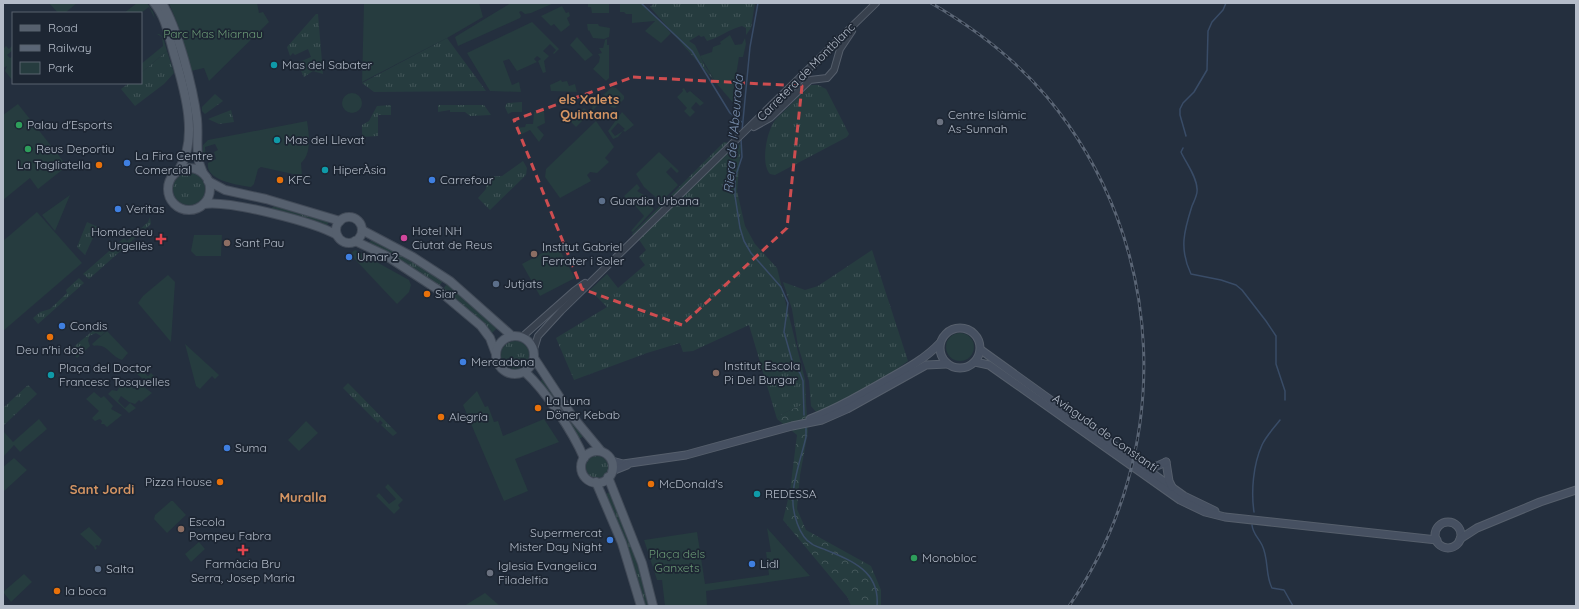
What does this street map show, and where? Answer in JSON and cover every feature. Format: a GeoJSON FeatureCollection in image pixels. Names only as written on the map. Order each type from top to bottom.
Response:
{"type":"FeatureCollection","features":[{"type":"Feature","properties":{"kind":"main road"},"geometry":{"type":"LineString","coordinates":[[154,3],[161,12],[168,31],[182,83],[188,113],[186,154],[178,171],[170,182],[168,189],[173,202],[184,209],[198,208],[204,204],[210,192],[208,181],[197,158],[197,120],[191,87],[173,25],[162,3]]}},
{"type":"Feature","properties":{"kind":"main road"},"geometry":{"type":"LineString","coordinates":[[178,171],[190,168],[203,173]]}},
{"type":"Feature","properties":{"kind":"main road"},"geometry":{"type":"LineString","coordinates":[[208,181],[225,190],[266,199],[340,220]]}},
{"type":"Feature","properties":{"kind":"main road"},"geometry":{"type":"LineString","coordinates":[[204,204],[221,203],[305,223],[337,235],[346,243],[355,241],[359,237],[362,230]]}},
{"type":"Feature","properties":{"kind":"main road"},"geometry":{"type":"LineString","coordinates":[[337,235],[336,226],[340,220],[348,217],[354,218],[358,221],[362,230],[413,257],[441,275],[512,336]]}},
{"type":"Feature","properties":{"kind":"main road"},"geometry":{"type":"LineString","coordinates":[[355,241],[385,255],[431,284],[481,326],[490,338],[499,366],[504,371],[516,375],[525,372],[532,364],[534,349],[528,341],[522,337],[512,336],[502,341],[497,348],[496,354]]}},
{"type":"Feature","properties":{"kind":"main road"},"geometry":{"type":"LineString","coordinates":[[534,358],[572,416],[600,451],[608,455],[612,461],[623,465],[680,458],[686,455],[792,426],[826,419],[847,410],[920,364],[940,343],[948,331],[956,328],[964,328],[971,331],[978,337],[981,350],[975,362],[968,366],[961,368],[947,364],[920,364],[819,415],[792,426]]}},
{"type":"Feature","properties":{"kind":"main road"},"geometry":{"type":"LineString","coordinates":[[940,343],[941,354],[947,364]]}},
{"type":"Feature","properties":{"kind":"main road"},"geometry":{"type":"LineString","coordinates":[[981,350],[1068,417],[1082,431]]}},
{"type":"Feature","properties":{"kind":"main road","name":"Avinguda de Constantí"},"geometry":{"type":"LineString","coordinates":[[975,362],[987,364],[999,371],[1191,507],[1228,517]]}},
{"type":"Feature","properties":{"kind":"main road"},"geometry":{"type":"LineString","coordinates":[[999,371],[1043,397],[1145,468],[1183,498],[1191,507]]}},
{"type":"Feature","properties":{"kind":"main road"},"geometry":{"type":"LineString","coordinates":[[525,372],[535,382],[576,440],[584,458]]}},
{"type":"Feature","properties":{"kind":"main road"},"geometry":{"type":"LineString","coordinates":[[826,419],[827,414],[867,391]]}},
{"type":"Feature","properties":{"kind":"main road"},"geometry":{"type":"LineString","coordinates":[[1098,442],[1109,446],[1156,478],[1199,504],[1228,517],[1436,540],[1442,546],[1451,547],[1456,545],[1460,539],[1477,528],[1540,502],[1576,490]]}},
{"type":"Feature","properties":{"kind":"main road"},"geometry":{"type":"LineString","coordinates":[[600,451],[590,453],[584,458],[581,467],[588,480],[596,482],[623,465]]}},
{"type":"Feature","properties":{"kind":"main road"},"geometry":{"type":"LineString","coordinates":[[612,461],[610,474],[642,563],[653,606]]}},
{"type":"Feature","properties":{"kind":"main road"},"geometry":{"type":"LineString","coordinates":[[1145,468],[1157,466],[1166,462]]}},
{"type":"Feature","properties":{"kind":"main road"},"geometry":{"type":"LineString","coordinates":[[1156,478],[1166,462]]}},
{"type":"Feature","properties":{"kind":"main road"},"geometry":{"type":"LineString","coordinates":[[1166,462],[1168,481],[1172,488]]}},
{"type":"Feature","properties":{"kind":"main road"},"geometry":{"type":"LineString","coordinates":[[596,482],[622,543],[640,606]]}},
{"type":"Feature","properties":{"kind":"main road"},"geometry":{"type":"LineString","coordinates":[[1436,540],[1436,531],[1439,526],[1448,522],[1453,522],[1460,529],[1460,539]]}},
{"type":"Feature","properties":{"kind":"main road"},"geometry":{"type":"LineString","coordinates":[[1460,529],[1477,528]]}},
{"type":"Feature","properties":{"kind":"main road"},"geometry":{"type":"LineString","coordinates":[[1418,538],[1436,531]]}},
{"type":"Feature","properties":{"kind":"street","name":"Carretera de Montblanc"},"geometry":{"type":"LineString","coordinates":[[598,275],[876,3]]}},
{"type":"Feature","properties":{"kind":"street"},"geometry":{"type":"LineString","coordinates":[[747,130],[770,118],[810,80],[827,78],[834,70],[840,48],[858,21]]}},
{"type":"Feature","properties":{"kind":"street"},"geometry":{"type":"LineString","coordinates":[[522,337],[574,290],[598,275]]}},
{"type":"Feature","properties":{"kind":"street"},"geometry":{"type":"LineString","coordinates":[[534,349],[538,336],[545,327],[598,275]]}},
{"type":"Feature","properties":{"kind":"highlighted area"},"geometry":{"type":"Polygon","coordinates":[[[633,77],[802,86],[787,228],[682,325],[582,289],[514,120],[633,77]]]}},
{"type":"Feature","properties":{"kind":"green space"},"geometry":{"type":"Polygon","coordinates":[[[49,3],[77,3],[66,12],[57,12],[49,3]]]}},
{"type":"Feature","properties":{"kind":"green space"},"geometry":{"type":"Polygon","coordinates":[[[137,3],[147,3],[153,12],[155,19],[149,7],[142,12],[125,12],[137,3]]]}},
{"type":"Feature","properties":{"kind":"green space","name":"Parc Mas Miarnau"},"geometry":{"type":"Polygon","coordinates":[[[169,3],[257,3],[259,13],[263,12],[269,22],[209,81],[204,68],[191,71],[179,28],[169,3]]]}},
{"type":"Feature","properties":{"kind":"green space"},"geometry":{"type":"Polygon","coordinates":[[[364,3],[479,3],[483,17],[447,38],[362,82],[364,3]]]}},
{"type":"Feature","properties":{"kind":"green space"},"geometry":{"type":"Polygon","coordinates":[[[511,3],[554,3],[531,13],[525,14],[521,11],[519,12],[521,16],[520,18],[458,46],[455,37],[511,3]]]}},
{"type":"Feature","properties":{"kind":"green space"},"geometry":{"type":"Polygon","coordinates":[[[588,3],[609,3],[609,13],[592,13],[591,7],[588,7],[588,3]]]}},
{"type":"Feature","properties":{"kind":"green space"},"geometry":{"type":"Polygon","coordinates":[[[620,3],[642,3],[671,33],[661,43],[645,31],[655,21],[632,23],[632,14],[620,12],[620,3]]]}},
{"type":"Feature","properties":{"kind":"green space"},"geometry":{"type":"Polygon","coordinates":[[[654,3],[755,3],[751,28],[746,35],[746,28],[742,26],[707,41],[704,36],[701,37],[699,35],[689,41],[695,45],[705,66],[717,84],[650,7],[654,3]]]}},
{"type":"Feature","properties":{"kind":"green space"},"geometry":{"type":"Polygon","coordinates":[[[562,6],[566,13],[569,12],[570,16],[567,18],[570,25],[561,32],[554,24],[551,26],[541,16],[562,6]]]}},
{"type":"Feature","properties":{"kind":"green space"},"geometry":{"type":"Polygon","coordinates":[[[316,14],[318,14],[323,74],[313,71],[304,77],[297,63],[311,57],[308,49],[295,55],[293,53],[290,56],[287,47],[316,14]]]}},
{"type":"Feature","properties":{"kind":"green space"},"geometry":{"type":"Polygon","coordinates":[[[532,22],[559,49],[554,54],[553,53],[556,50],[550,44],[543,51],[549,56],[544,61],[546,72],[543,73],[538,61],[541,59],[537,56],[534,59],[537,62],[517,71],[509,59],[503,61],[512,85],[519,82],[521,92],[490,91],[467,53],[532,22]]]}},
{"type":"Feature","properties":{"kind":"green space"},"geometry":{"type":"Polygon","coordinates":[[[587,24],[598,24],[599,26],[610,28],[609,37],[604,39],[593,38],[589,30],[588,31],[587,24]]]}},
{"type":"Feature","properties":{"kind":"green space"},"geometry":{"type":"Polygon","coordinates":[[[157,34],[163,37],[167,51],[142,72],[142,63],[163,46],[162,37],[157,34]]]}},
{"type":"Feature","properties":{"kind":"green space"},"geometry":{"type":"Polygon","coordinates":[[[730,35],[735,45],[742,44],[745,38],[746,44],[743,57],[739,57],[733,94],[736,95],[735,105],[717,84],[700,56],[712,52],[713,47],[721,44],[720,42],[730,35]]]}},
{"type":"Feature","properties":{"kind":"green space"},"geometry":{"type":"Polygon","coordinates":[[[577,37],[593,55],[585,61],[570,45],[577,37]]]}},
{"type":"Feature","properties":{"kind":"green space"},"geometry":{"type":"Polygon","coordinates":[[[447,38],[486,91],[374,92],[362,83],[447,38]]]}},
{"type":"Feature","properties":{"kind":"green space"},"geometry":{"type":"Polygon","coordinates":[[[607,39],[607,45],[609,45],[609,78],[606,81],[593,69],[599,62],[600,57],[598,54],[602,53],[599,48],[603,48],[605,40],[607,39]]]}},
{"type":"Feature","properties":{"kind":"green space"},"geometry":{"type":"Polygon","coordinates":[[[6,46],[9,49],[12,46],[12,51],[7,55],[10,58],[12,57],[12,80],[5,71],[7,66],[3,68],[3,49],[6,46]]]}},
{"type":"Feature","properties":{"kind":"green space"},"geometry":{"type":"Polygon","coordinates":[[[167,51],[174,73],[164,84],[135,106],[121,89],[128,84],[142,84],[142,72],[167,51]]]}},
{"type":"Feature","properties":{"kind":"green space"},"geometry":{"type":"Polygon","coordinates":[[[561,80],[562,82],[567,81],[569,86],[575,84],[577,92],[551,91],[550,85],[561,80]]]}},
{"type":"Feature","properties":{"kind":"green space"},"geometry":{"type":"Polygon","coordinates":[[[811,85],[818,85],[826,89],[849,134],[847,137],[775,175],[770,174],[765,162],[765,154],[770,130],[776,119],[811,85]]]}},
{"type":"Feature","properties":{"kind":"green space"},"geometry":{"type":"Polygon","coordinates":[[[612,87],[616,88],[624,96],[624,99],[615,108],[611,107],[603,99],[603,95],[612,87]]]}},
{"type":"Feature","properties":{"kind":"green space"},"geometry":{"type":"Polygon","coordinates":[[[684,88],[687,93],[690,91],[704,103],[700,106],[696,102],[691,108],[695,112],[690,117],[684,111],[687,108],[677,97],[684,88]]]}},
{"type":"Feature","properties":{"kind":"green space"},"geometry":{"type":"Polygon","coordinates":[[[352,93],[359,96],[362,103],[359,110],[352,113],[345,110],[342,103],[345,96],[352,93]]]}},
{"type":"Feature","properties":{"kind":"green space"},"geometry":{"type":"Polygon","coordinates":[[[215,94],[223,101],[205,114],[202,111],[202,107],[215,94]]]}},
{"type":"Feature","properties":{"kind":"green space"},"geometry":{"type":"Polygon","coordinates":[[[589,101],[593,101],[597,106],[576,127],[570,121],[577,116],[580,118],[584,112],[582,110],[584,108],[588,112],[593,107],[589,101]]]}},
{"type":"Feature","properties":{"kind":"green space"},"geometry":{"type":"Polygon","coordinates":[[[522,102],[522,112],[512,112],[508,114],[505,107],[507,103],[522,102]]]}},
{"type":"Feature","properties":{"kind":"green space","name":"Reus Deportiu"},"geometry":{"type":"Polygon","coordinates":[[[18,104],[67,166],[38,189],[30,178],[3,200],[3,115],[18,104]]]}},
{"type":"Feature","properties":{"kind":"green space"},"geometry":{"type":"Polygon","coordinates":[[[391,105],[391,115],[378,115],[378,136],[362,137],[362,125],[369,121],[377,106],[391,105]]]}},
{"type":"Feature","properties":{"kind":"green space"},"geometry":{"type":"Polygon","coordinates":[[[438,105],[484,105],[491,115],[470,116],[465,112],[450,112],[450,110],[438,112],[438,105]]]}},
{"type":"Feature","properties":{"kind":"green space"},"geometry":{"type":"Polygon","coordinates":[[[231,110],[234,122],[219,124],[208,119],[231,110]]]}},
{"type":"Feature","properties":{"kind":"green space"},"geometry":{"type":"Polygon","coordinates":[[[544,111],[545,123],[537,127],[544,135],[539,142],[530,130],[520,135],[516,128],[525,127],[526,124],[533,124],[534,112],[544,111]]]}},
{"type":"Feature","properties":{"kind":"green space"},"geometry":{"type":"Polygon","coordinates":[[[622,112],[634,125],[625,132],[623,130],[625,129],[618,123],[611,131],[615,136],[623,131],[618,137],[613,139],[608,131],[622,112]]]}},
{"type":"Feature","properties":{"kind":"green space"},"geometry":{"type":"Polygon","coordinates":[[[307,121],[309,144],[307,154],[301,163],[302,176],[261,167],[258,169],[254,184],[251,187],[224,181],[212,174],[208,169],[208,163],[216,159],[214,152],[218,150],[215,144],[205,147],[206,160],[203,159],[203,145],[208,140],[307,121]]]}},
{"type":"Feature","properties":{"kind":"green space"},"geometry":{"type":"Polygon","coordinates":[[[596,121],[614,147],[605,158],[609,162],[597,173],[590,172],[587,175],[591,181],[560,198],[545,177],[546,169],[596,121]]]}},
{"type":"Feature","properties":{"kind":"green space"},"geometry":{"type":"Polygon","coordinates":[[[724,142],[741,145],[737,191],[745,226],[755,244],[777,268],[805,380],[806,403],[784,413],[777,419],[749,325],[693,351],[683,352],[680,343],[647,353],[574,380],[556,338],[607,307],[590,290],[607,274],[618,288],[645,265],[639,257],[646,250],[640,241],[632,234],[724,142]]]}},
{"type":"Feature","properties":{"kind":"green space"},"geometry":{"type":"Polygon","coordinates":[[[659,152],[679,171],[677,173],[671,167],[666,172],[678,185],[661,202],[644,187],[636,174],[659,152]]]}},
{"type":"Feature","properties":{"kind":"green space"},"geometry":{"type":"Polygon","coordinates":[[[523,161],[527,168],[526,175],[490,210],[478,198],[486,189],[487,177],[502,176],[523,161]]]}},
{"type":"Feature","properties":{"kind":"green space"},"geometry":{"type":"Polygon","coordinates":[[[186,173],[192,173],[201,177],[205,189],[201,201],[192,205],[186,205],[177,201],[173,192],[173,186],[177,177],[186,173]]]}},
{"type":"Feature","properties":{"kind":"green space"},"geometry":{"type":"Polygon","coordinates":[[[637,184],[640,188],[637,191],[654,201],[650,205],[654,209],[633,232],[631,231],[644,216],[633,203],[637,199],[635,197],[629,201],[624,196],[637,184]]]}},
{"type":"Feature","properties":{"kind":"green space"},"geometry":{"type":"Polygon","coordinates":[[[70,195],[55,231],[42,215],[70,195]]]}},
{"type":"Feature","properties":{"kind":"green space"},"geometry":{"type":"Polygon","coordinates":[[[277,205],[329,221],[327,226],[276,212],[271,208],[277,205]]]}},
{"type":"Feature","properties":{"kind":"green space"},"geometry":{"type":"Polygon","coordinates":[[[37,212],[82,263],[3,331],[3,241],[37,212]]]}},
{"type":"Feature","properties":{"kind":"green space"},"geometry":{"type":"Polygon","coordinates":[[[150,217],[151,224],[89,279],[83,274],[124,238],[127,241],[148,222],[150,217]]]}},
{"type":"Feature","properties":{"kind":"green space"},"geometry":{"type":"Polygon","coordinates":[[[87,222],[98,227],[85,255],[77,247],[87,222]]]}},
{"type":"Feature","properties":{"kind":"green space"},"geometry":{"type":"Polygon","coordinates":[[[194,235],[222,235],[221,256],[196,256],[191,251],[194,235]]]}},
{"type":"Feature","properties":{"kind":"green space"},"geometry":{"type":"Polygon","coordinates":[[[372,239],[408,258],[443,281],[439,286],[412,267],[369,243],[372,239]]]}},
{"type":"Feature","properties":{"kind":"green space"},"geometry":{"type":"Polygon","coordinates":[[[557,245],[575,278],[540,296],[522,264],[557,245]]]}},
{"type":"Feature","properties":{"kind":"green space"},"geometry":{"type":"Polygon","coordinates":[[[355,250],[409,280],[411,285],[409,292],[397,304],[350,254],[355,250]]]}},
{"type":"Feature","properties":{"kind":"green space"},"geometry":{"type":"Polygon","coordinates":[[[872,250],[908,361],[864,390],[816,412],[811,406],[809,381],[798,346],[792,309],[783,282],[805,290],[818,286],[872,250]]]}},
{"type":"Feature","properties":{"kind":"green space"},"geometry":{"type":"Polygon","coordinates":[[[168,275],[175,282],[171,342],[138,303],[143,296],[168,275]]]}},
{"type":"Feature","properties":{"kind":"green space"},"geometry":{"type":"Polygon","coordinates":[[[79,278],[84,283],[38,324],[33,318],[40,312],[50,309],[67,293],[66,290],[79,278]]]}},
{"type":"Feature","properties":{"kind":"green space"},"geometry":{"type":"Polygon","coordinates":[[[447,284],[497,328],[492,333],[470,311],[443,289],[447,284]]]}},
{"type":"Feature","properties":{"kind":"green space"},"geometry":{"type":"Polygon","coordinates":[[[102,323],[106,327],[104,329],[106,331],[101,336],[96,333],[89,336],[88,341],[90,346],[77,358],[70,350],[102,323]]]}},
{"type":"Feature","properties":{"kind":"green space"},"geometry":{"type":"Polygon","coordinates":[[[107,331],[128,353],[122,360],[106,348],[102,346],[94,346],[92,344],[107,331]]]}},
{"type":"Feature","properties":{"kind":"green space"},"geometry":{"type":"Polygon","coordinates":[[[960,333],[970,337],[974,347],[970,357],[960,361],[950,357],[946,347],[950,337],[960,333]]]}},
{"type":"Feature","properties":{"kind":"green space"},"geometry":{"type":"Polygon","coordinates":[[[515,341],[525,345],[529,355],[525,365],[515,369],[505,365],[501,355],[505,345],[515,341]]]}},
{"type":"Feature","properties":{"kind":"green space"},"geometry":{"type":"Polygon","coordinates":[[[185,344],[219,375],[215,379],[212,376],[200,389],[196,386],[185,344]]]}},
{"type":"Feature","properties":{"kind":"green space"},"geometry":{"type":"Polygon","coordinates":[[[135,365],[148,376],[151,373],[157,379],[150,385],[130,368],[135,365]]]}},
{"type":"Feature","properties":{"kind":"green space"},"geometry":{"type":"Polygon","coordinates":[[[543,378],[584,436],[579,439],[540,382],[543,378]]]}},
{"type":"Feature","properties":{"kind":"green space"},"geometry":{"type":"Polygon","coordinates":[[[122,383],[127,388],[130,386],[134,389],[140,384],[152,393],[141,402],[139,400],[135,404],[129,402],[121,396],[118,401],[125,408],[130,403],[136,408],[129,413],[108,394],[112,390],[117,391],[122,383]]]}},
{"type":"Feature","properties":{"kind":"green space"},"geometry":{"type":"Polygon","coordinates":[[[348,383],[397,433],[393,436],[381,425],[383,423],[380,420],[378,423],[343,388],[348,383]]]}},
{"type":"Feature","properties":{"kind":"green space"},"geometry":{"type":"Polygon","coordinates":[[[28,385],[37,394],[3,426],[3,408],[28,385]]]}},
{"type":"Feature","properties":{"kind":"green space"},"geometry":{"type":"Polygon","coordinates":[[[477,391],[485,407],[488,406],[494,422],[498,421],[503,436],[544,419],[559,442],[515,459],[528,491],[504,501],[463,405],[477,391]]]}},
{"type":"Feature","properties":{"kind":"green space"},"geometry":{"type":"Polygon","coordinates":[[[94,392],[101,398],[104,396],[113,406],[111,409],[122,415],[107,427],[104,424],[101,424],[102,421],[100,419],[95,421],[92,418],[99,411],[86,399],[94,392]]]}},
{"type":"Feature","properties":{"kind":"green space"},"geometry":{"type":"Polygon","coordinates":[[[806,403],[808,432],[800,475],[797,509],[806,530],[871,566],[881,590],[881,606],[851,606],[848,598],[783,520],[790,491],[797,435],[777,419],[784,413],[806,403]]]}},
{"type":"Feature","properties":{"kind":"green space"},"geometry":{"type":"Polygon","coordinates":[[[39,419],[47,429],[20,452],[14,445],[3,457],[3,433],[4,432],[13,442],[39,419]]]}},
{"type":"Feature","properties":{"kind":"green space"},"geometry":{"type":"Polygon","coordinates":[[[306,421],[318,433],[299,451],[288,440],[306,421]]]}},
{"type":"Feature","properties":{"kind":"green space"},"geometry":{"type":"Polygon","coordinates":[[[597,456],[605,459],[608,467],[605,475],[597,478],[589,475],[586,467],[589,459],[597,456]]]}},
{"type":"Feature","properties":{"kind":"green space"},"geometry":{"type":"Polygon","coordinates":[[[14,458],[27,470],[3,492],[3,467],[14,458]]]}},
{"type":"Feature","properties":{"kind":"green space"},"geometry":{"type":"Polygon","coordinates":[[[388,484],[403,500],[398,505],[400,508],[394,514],[376,496],[379,493],[389,504],[396,499],[385,487],[388,484]]]}},
{"type":"Feature","properties":{"kind":"green space"},"geometry":{"type":"Polygon","coordinates":[[[610,492],[633,549],[649,606],[644,606],[628,550],[606,494],[610,492]]]}},
{"type":"Feature","properties":{"kind":"green space"},"geometry":{"type":"Polygon","coordinates":[[[171,501],[173,501],[186,515],[167,533],[154,519],[155,515],[171,501]]]}},
{"type":"Feature","properties":{"kind":"green space"},"geometry":{"type":"Polygon","coordinates":[[[89,527],[102,540],[99,546],[95,546],[97,548],[95,550],[94,547],[80,534],[89,527]]]}},
{"type":"Feature","properties":{"kind":"green space","name":"Plaça dels Ganxets"},"geometry":{"type":"Polygon","coordinates":[[[767,528],[810,576],[706,591],[707,606],[665,606],[662,580],[657,580],[644,540],[697,532],[705,584],[769,575],[766,552],[771,552],[767,528]]]}},
{"type":"Feature","properties":{"kind":"green space"},"geometry":{"type":"Polygon","coordinates":[[[199,542],[205,549],[191,562],[185,554],[199,542]]]}},
{"type":"Feature","properties":{"kind":"green space"},"geometry":{"type":"Polygon","coordinates":[[[24,574],[32,582],[11,602],[3,592],[24,574]]]}},
{"type":"Feature","properties":{"kind":"green space"},"geometry":{"type":"Polygon","coordinates":[[[485,593],[500,606],[464,606],[485,593]]]}},
{"type":"Feature","properties":{"kind":"waterway"},"geometry":{"type":"LineString","coordinates":[[641,3],[692,51],[730,113],[742,122]]}},
{"type":"Feature","properties":{"kind":"waterway","name":"Riera de l'Abeurada"},"geometry":{"type":"LineString","coordinates":[[742,131],[750,47],[758,3]]}},
{"type":"Feature","properties":{"kind":"waterway"},"geometry":{"type":"LineString","coordinates":[[1186,136],[1180,115],[1180,109],[1183,103],[1194,92],[1207,70],[1208,31],[1212,22],[1223,10],[1226,3]]}},
{"type":"Feature","properties":{"kind":"waterway","name":"Riera de l'Abeurada"},"geometry":{"type":"LineString","coordinates":[[741,139],[742,157],[735,178],[735,196],[740,228],[744,241],[751,253],[781,287],[788,303],[784,332],[793,364],[800,373],[803,381],[804,415]]}},
{"type":"Feature","properties":{"kind":"waterway"},"geometry":{"type":"LineString","coordinates":[[1183,148],[1181,152],[1197,184],[1197,191],[1189,215],[1184,240],[1187,265],[1191,274],[1221,280],[1236,285],[1242,290],[1266,321],[1276,336],[1276,364],[1285,391],[1285,400]]}},
{"type":"Feature","properties":{"kind":"waterway"},"geometry":{"type":"LineString","coordinates":[[1254,512],[1253,487],[1259,453],[1268,435],[1280,420]]}},
{"type":"Feature","properties":{"kind":"waterway","name":"Riera de l'Abeurada"},"geometry":{"type":"LineString","coordinates":[[806,428],[806,437],[793,490],[793,503],[797,524],[807,541],[846,559],[863,569],[874,584],[877,594],[877,606]]}},
{"type":"Feature","properties":{"kind":"waterway"},"geometry":{"type":"LineString","coordinates":[[1252,525],[1266,556],[1268,578],[1272,588],[1284,590],[1293,606]]}},
{"type":"Feature","properties":{"kind":"railway"},"geometry":{"type":"LineString","coordinates":[[931,3],[963,23],[1008,57],[1047,97],[1087,154],[1117,216],[1135,281],[1144,348],[1141,415],[1128,481],[1104,546],[1069,606]]}},
{"type":"Feature","properties":{"kind":"place","name":"Mas del Sabater"},"geometry":{"type":"Point","coordinates":[274,65]}},
{"type":"Feature","properties":{"kind":"place","name":"Centre Islàmic As-Sunnah"},"geometry":{"type":"Point","coordinates":[940,122]}},
{"type":"Feature","properties":{"kind":"place","name":"Palau d'Esports"},"geometry":{"type":"Point","coordinates":[19,125]}},
{"type":"Feature","properties":{"kind":"place","name":"Mas del Llevat"},"geometry":{"type":"Point","coordinates":[277,140]}},
{"type":"Feature","properties":{"kind":"place","name":"Reus Deportiu"},"geometry":{"type":"Point","coordinates":[28,149]}},
{"type":"Feature","properties":{"kind":"place","name":"La Fira Centre Comercial"},"geometry":{"type":"Point","coordinates":[127,163]}},
{"type":"Feature","properties":{"kind":"place","name":"La Tagliatella"},"geometry":{"type":"Point","coordinates":[99,165]}},
{"type":"Feature","properties":{"kind":"place","name":"HiperÀsia"},"geometry":{"type":"Point","coordinates":[325,170]}},
{"type":"Feature","properties":{"kind":"place","name":"KFC"},"geometry":{"type":"Point","coordinates":[280,180]}},
{"type":"Feature","properties":{"kind":"place","name":"Carrefour"},"geometry":{"type":"Point","coordinates":[432,180]}},
{"type":"Feature","properties":{"kind":"place","name":"Guardia Urbana"},"geometry":{"type":"Point","coordinates":[602,201]}},
{"type":"Feature","properties":{"kind":"place","name":"Veritas"},"geometry":{"type":"Point","coordinates":[118,209]}},
{"type":"Feature","properties":{"kind":"place","name":"Hotel NH Ciutat de Reus"},"geometry":{"type":"Point","coordinates":[404,238]}},
{"type":"Feature","properties":{"kind":"place","name":"Homdedeu Urgellès"},"geometry":{"type":"Point","coordinates":[161,239]}},
{"type":"Feature","properties":{"kind":"place","name":"Sant Pau"},"geometry":{"type":"Point","coordinates":[227,243]}},
{"type":"Feature","properties":{"kind":"place","name":"Institut Gabriel Ferrater i Soler"},"geometry":{"type":"Point","coordinates":[534,254]}},
{"type":"Feature","properties":{"kind":"place","name":"Umar 2"},"geometry":{"type":"Point","coordinates":[349,257]}},
{"type":"Feature","properties":{"kind":"place","name":"Jutjats"},"geometry":{"type":"Point","coordinates":[496,284]}},
{"type":"Feature","properties":{"kind":"place","name":"Siar"},"geometry":{"type":"Point","coordinates":[427,294]}},
{"type":"Feature","properties":{"kind":"place","name":"Condis"},"geometry":{"type":"Point","coordinates":[62,326]}},
{"type":"Feature","properties":{"kind":"place","name":"Deu n'hi dos"},"geometry":{"type":"Point","coordinates":[50,337]}},
{"type":"Feature","properties":{"kind":"place","name":"Mercadona"},"geometry":{"type":"Point","coordinates":[463,362]}},
{"type":"Feature","properties":{"kind":"place","name":"Institut Escola Pi Del Burgar"},"geometry":{"type":"Point","coordinates":[716,373]}},
{"type":"Feature","properties":{"kind":"place","name":"Plaça del Doctor Francesc Tosquelles"},"geometry":{"type":"Point","coordinates":[51,375]}},
{"type":"Feature","properties":{"kind":"place","name":"La Luna Döner Kebab"},"geometry":{"type":"Point","coordinates":[538,408]}},
{"type":"Feature","properties":{"kind":"place","name":"Alegría"},"geometry":{"type":"Point","coordinates":[441,417]}},
{"type":"Feature","properties":{"kind":"place","name":"Suma"},"geometry":{"type":"Point","coordinates":[227,448]}},
{"type":"Feature","properties":{"kind":"place","name":"Pizza House"},"geometry":{"type":"Point","coordinates":[220,482]}},
{"type":"Feature","properties":{"kind":"place","name":"McDonald's"},"geometry":{"type":"Point","coordinates":[651,484]}},
{"type":"Feature","properties":{"kind":"place","name":"REDESSA"},"geometry":{"type":"Point","coordinates":[757,494]}},
{"type":"Feature","properties":{"kind":"place","name":"Escola Pompeu Fabra"},"geometry":{"type":"Point","coordinates":[181,529]}},
{"type":"Feature","properties":{"kind":"place","name":"Supermercat Mister Day Night"},"geometry":{"type":"Point","coordinates":[610,540]}},
{"type":"Feature","properties":{"kind":"place","name":"Farmàcia Bru Serra, Josep Maria"},"geometry":{"type":"Point","coordinates":[243,550]}},
{"type":"Feature","properties":{"kind":"place","name":"Monobloc"},"geometry":{"type":"Point","coordinates":[914,558]}},
{"type":"Feature","properties":{"kind":"place","name":"Lidl"},"geometry":{"type":"Point","coordinates":[752,564]}},
{"type":"Feature","properties":{"kind":"place","name":"Salta"},"geometry":{"type":"Point","coordinates":[98,569]}},
{"type":"Feature","properties":{"kind":"place","name":"Iglesia Evangelica Filadelfia"},"geometry":{"type":"Point","coordinates":[490,573]}},
{"type":"Feature","properties":{"kind":"place","name":"la boca"},"geometry":{"type":"Point","coordinates":[57,591]}},
{"type":"Feature","properties":{"kind":"district","name":"els Xalets Quintana"},"geometry":{"type":"Point","coordinates":[589,106]}},
{"type":"Feature","properties":{"kind":"district","name":"Sant Jordi"},"geometry":{"type":"Point","coordinates":[102,489]}},
{"type":"Feature","properties":{"kind":"district","name":"Muralla"},"geometry":{"type":"Point","coordinates":[303,497]}}]}
